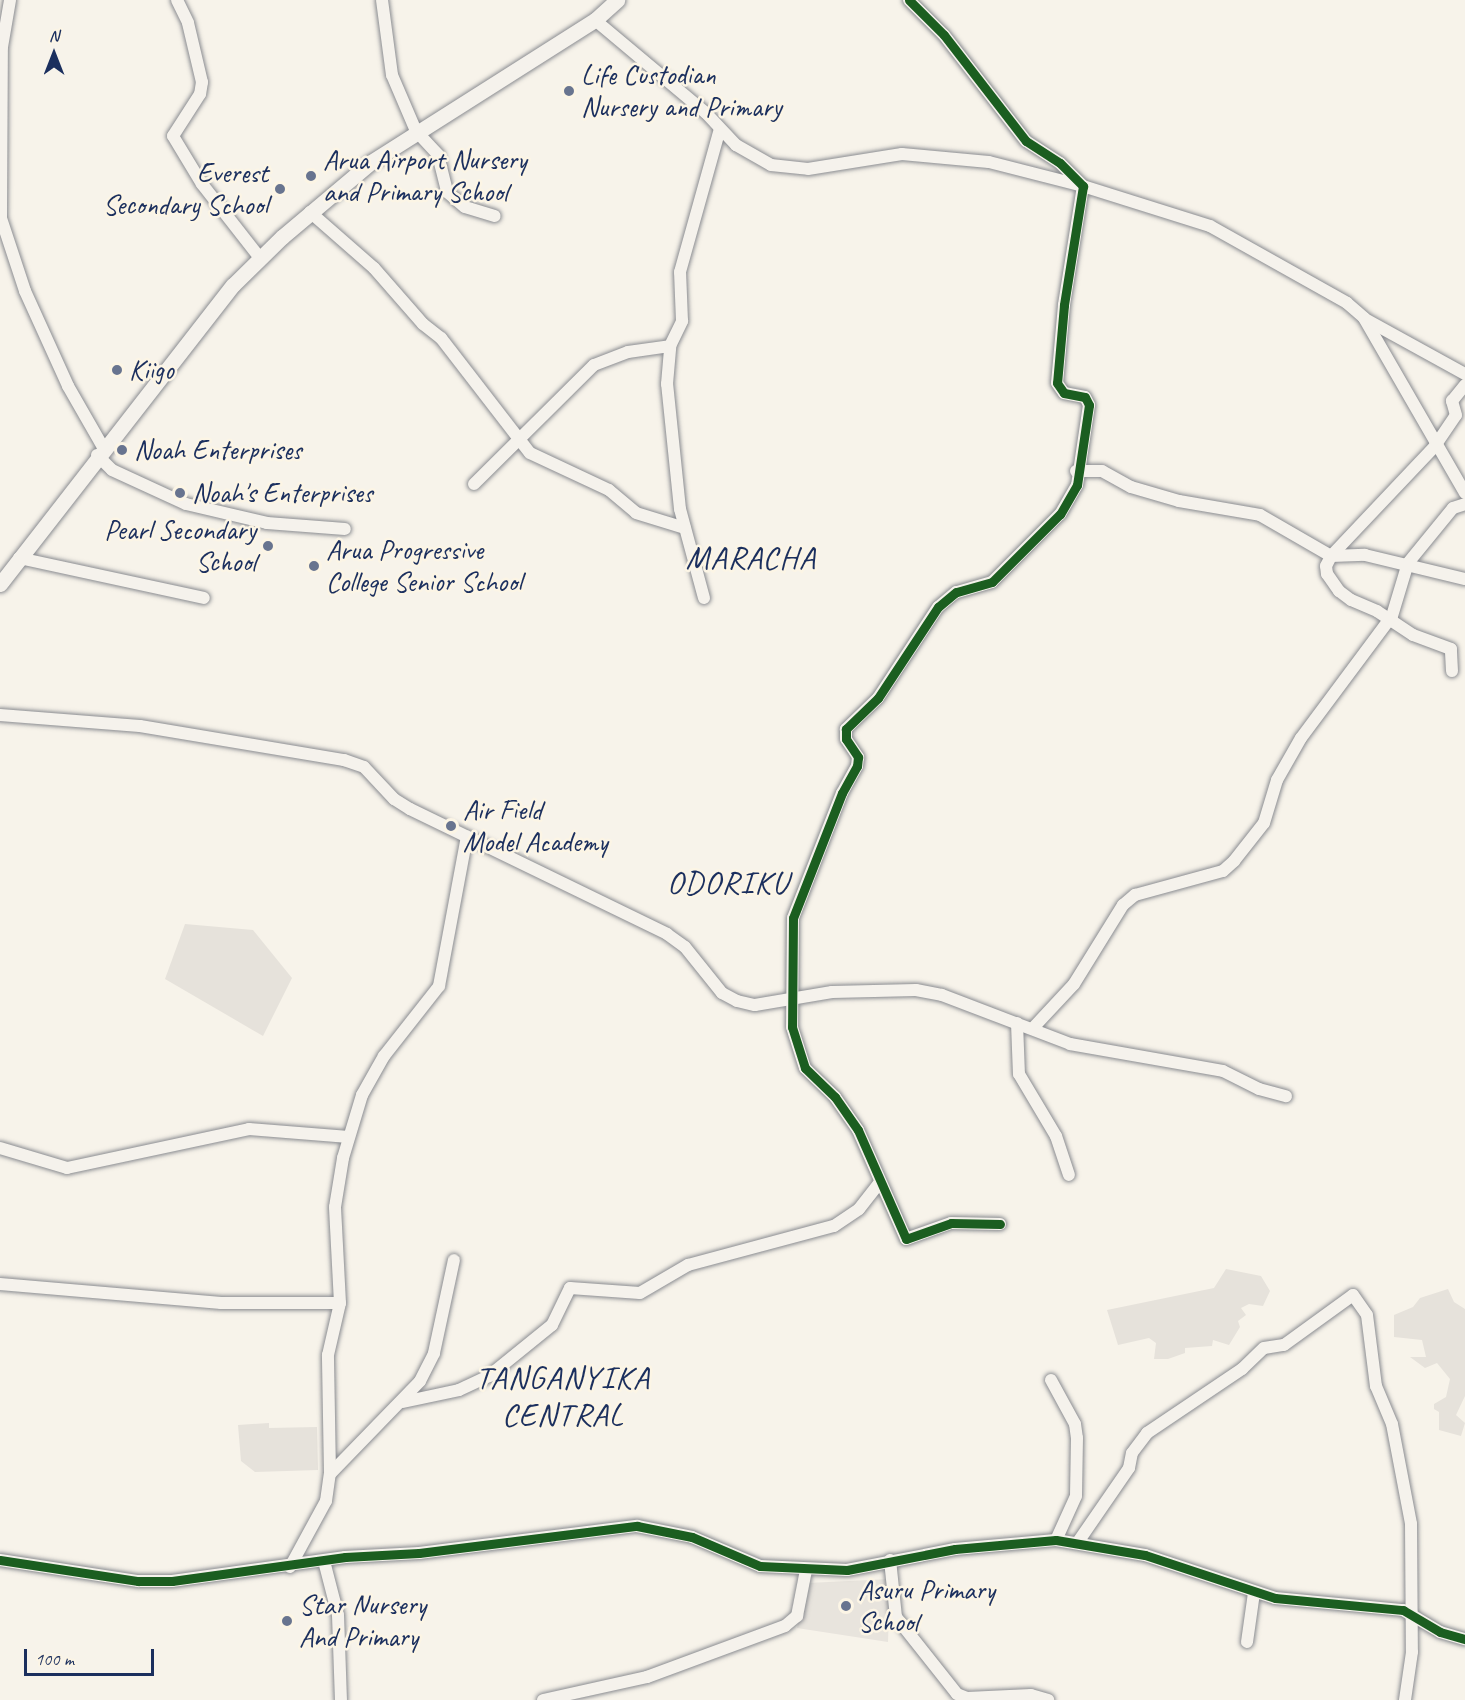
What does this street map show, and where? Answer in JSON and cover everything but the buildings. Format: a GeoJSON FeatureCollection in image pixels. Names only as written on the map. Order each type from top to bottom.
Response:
{"type":"FeatureCollection","features":[{"type":"Feature","properties":{"kind":"main road"},"geometry":{"type":"LineString","coordinates":[[0,584],[100,451],[233,285],[260,258],[310,212],[416,131],[595,20],[617,0]]}},
{"type":"Feature","properties":{"kind":"street"},"geometry":{"type":"LineString","coordinates":[[10,0],[2,47],[1,217],[25,291],[68,386],[100,451],[112,470],[186,504],[267,523],[345,529]]}},
{"type":"Feature","properties":{"kind":"street"},"geometry":{"type":"LineString","coordinates":[[177,0],[188,23],[202,82],[200,94],[173,136],[202,184],[260,258]]}},
{"type":"Feature","properties":{"kind":"street"},"geometry":{"type":"LineString","coordinates":[[382,0],[393,75],[416,131],[438,155],[447,192],[465,207],[495,216]]}},
{"type":"Feature","properties":{"kind":"street"},"geometry":{"type":"LineString","coordinates":[[909,0],[944,35],[1026,141],[1060,163],[1083,186]]}},
{"type":"Feature","properties":{"kind":"street"},"geometry":{"type":"LineString","coordinates":[[595,20],[757,159],[782,166],[823,167],[902,154],[989,162],[1193,218],[1347,303],[1364,318],[1465,374]]}},
{"type":"Feature","properties":{"kind":"street"},"geometry":{"type":"LineString","coordinates":[[704,598],[685,528],[669,424],[670,345],[682,321],[680,272],[720,129]]}},
{"type":"Feature","properties":{"kind":"street"},"geometry":{"type":"LineString","coordinates":[[1000,1224],[951,1223],[908,1240],[850,1118],[801,1060],[792,1027],[792,932],[796,906],[842,793],[858,762],[856,752],[846,739],[846,729],[878,698],[938,607],[956,592],[997,578],[1060,514],[1075,489],[1088,400],[1059,389],[1056,376],[1083,186]]}},
{"type":"Feature","properties":{"kind":"street"},"geometry":{"type":"LineString","coordinates":[[310,212],[374,268],[423,324],[441,338],[517,438],[542,461],[609,490],[636,513],[685,528]]}},
{"type":"Feature","properties":{"kind":"street"},"geometry":{"type":"LineString","coordinates":[[1364,318],[1435,446],[1465,493]]}},
{"type":"Feature","properties":{"kind":"street"},"geometry":{"type":"LineString","coordinates":[[474,484],[517,438],[594,365],[619,354],[670,345]]}},
{"type":"Feature","properties":{"kind":"street"},"geometry":{"type":"LineString","coordinates":[[1452,671],[1451,649],[1413,635],[1390,619],[1340,591],[1327,574],[1330,556],[1435,446],[1455,415],[1452,401],[1465,385]]}},
{"type":"Feature","properties":{"kind":"street"},"geometry":{"type":"LineString","coordinates":[[1076,471],[1102,471],[1131,487],[1179,501],[1260,514],[1330,556],[1365,555],[1408,563],[1465,579]]}},
{"type":"Feature","properties":{"kind":"street"},"geometry":{"type":"LineString","coordinates":[[1033,1028],[1074,984],[1129,900],[1164,884],[1229,868],[1264,823],[1277,780],[1301,738],[1390,619],[1408,563],[1453,508],[1465,504]]}},
{"type":"Feature","properties":{"kind":"street"},"geometry":{"type":"LineString","coordinates":[[19,558],[204,598]]}},
{"type":"Feature","properties":{"kind":"street"},"geometry":{"type":"LineString","coordinates":[[0,715],[140,726],[344,760],[364,767],[394,799],[410,809],[667,934],[686,948],[722,993],[737,1001],[755,1005],[860,989],[916,990],[942,996],[1033,1028],[1070,1044],[1106,1053],[1223,1071],[1259,1089],[1286,1096]]}},
{"type":"Feature","properties":{"kind":"street"},"geometry":{"type":"LineString","coordinates":[[290,1567],[318,1520],[330,1474],[328,1355],[340,1303],[335,1207],[338,1177],[362,1095],[384,1056],[439,987],[466,837]]}},
{"type":"Feature","properties":{"kind":"street"},"geometry":{"type":"LineString","coordinates":[[1017,1023],[1019,1074],[1056,1137],[1068,1175]]}},
{"type":"Feature","properties":{"kind":"street"},"geometry":{"type":"LineString","coordinates":[[0,1148],[68,1168],[249,1128],[350,1137]]}},
{"type":"Feature","properties":{"kind":"street"},"geometry":{"type":"LineString","coordinates":[[403,1402],[459,1390],[489,1376],[552,1325],[570,1288],[640,1293],[688,1265],[834,1226],[859,1209],[880,1182]]}},
{"type":"Feature","properties":{"kind":"street"},"geometry":{"type":"LineString","coordinates":[[330,1474],[403,1402],[434,1353],[454,1260]]}},
{"type":"Feature","properties":{"kind":"street"},"geometry":{"type":"LineString","coordinates":[[0,1284],[221,1303],[340,1303]]}},
{"type":"Feature","properties":{"kind":"street"},"geometry":{"type":"LineString","coordinates":[[1078,1542],[1129,1468],[1132,1453],[1146,1433],[1242,1369],[1264,1348],[1284,1345],[1353,1295],[1367,1315],[1379,1399],[1392,1424],[1414,1549],[1410,1686],[1405,1700]]}},
{"type":"Feature","properties":{"kind":"street"},"geometry":{"type":"LineString","coordinates":[[1051,1380],[1075,1424],[1077,1438],[1076,1496],[1056,1540]]}},
{"type":"Feature","properties":{"kind":"street"},"geometry":{"type":"LineString","coordinates":[[0,1560],[154,1581],[290,1567],[324,1561],[419,1553],[630,1526],[692,1537],[760,1566],[806,1570],[855,1569],[890,1560],[1005,1542],[1056,1540],[1145,1555],[1254,1593],[1309,1603],[1390,1608],[1413,1615],[1440,1632],[1465,1639]]}},
{"type":"Feature","properties":{"kind":"street"},"geometry":{"type":"LineString","coordinates":[[890,1560],[894,1610],[900,1623],[957,1694],[983,1699],[1031,1695],[1048,1700]]}},
{"type":"Feature","properties":{"kind":"street"},"geometry":{"type":"LineString","coordinates":[[324,1561],[338,1615],[341,1700]]}},
{"type":"Feature","properties":{"kind":"street"},"geometry":{"type":"LineString","coordinates":[[543,1700],[647,1677],[785,1626],[797,1616],[806,1570]]}},
{"type":"Feature","properties":{"kind":"street"},"geometry":{"type":"LineString","coordinates":[[1247,1642],[1254,1593]]}},
{"type":"Feature","properties":{"kind":"shaded area"},"geometry":{"type":"Polygon","coordinates":[[[185,924],[253,930],[292,978],[263,1036],[165,979],[185,924]]]}},
{"type":"Feature","properties":{"kind":"shaded area"},"geometry":{"type":"Polygon","coordinates":[[[1226,1269],[1261,1276],[1270,1291],[1263,1306],[1249,1304],[1241,1308],[1246,1315],[1238,1321],[1240,1327],[1229,1345],[1213,1340],[1212,1346],[1185,1348],[1185,1353],[1168,1359],[1154,1359],[1156,1343],[1149,1338],[1118,1345],[1107,1310],[1214,1288],[1226,1269]]]}},
{"type":"Feature","properties":{"kind":"shaded area"},"geometry":{"type":"Polygon","coordinates":[[[1448,1289],[1454,1302],[1465,1309],[1465,1396],[1456,1415],[1465,1423],[1461,1436],[1439,1430],[1439,1412],[1434,1409],[1434,1404],[1446,1397],[1450,1379],[1437,1363],[1425,1368],[1410,1357],[1426,1357],[1422,1340],[1394,1337],[1394,1315],[1413,1307],[1420,1298],[1448,1289]]]}},
{"type":"Feature","properties":{"kind":"shaded area"},"geometry":{"type":"Polygon","coordinates":[[[269,1423],[269,1428],[317,1427],[318,1470],[255,1472],[241,1461],[238,1425],[269,1423]]]}},
{"type":"Feature","properties":{"kind":"shaded area","name":"Asuru Primary School"},"geometry":{"type":"Polygon","coordinates":[[[890,1579],[888,1642],[797,1628],[807,1583],[890,1579]]]}},
{"type":"Feature","properties":{"kind":"cycle path"},"geometry":{"type":"LineString","coordinates":[[909,0],[944,35],[1026,141],[1060,163],[1083,186],[1064,305],[1057,383],[1064,393],[1085,397],[1089,405],[1077,485],[1060,514],[992,582],[956,592],[938,607],[878,698],[846,729],[846,739],[858,757],[857,766],[842,793],[793,918],[792,1027],[805,1068],[835,1097],[858,1130],[906,1239],[951,1223],[1000,1224]]}},
{"type":"Feature","properties":{"kind":"cycle path"},"geometry":{"type":"LineString","coordinates":[[0,1560],[138,1581],[172,1581],[345,1557],[419,1553],[637,1526],[692,1537],[760,1566],[847,1570],[955,1549],[1056,1540],[1145,1555],[1275,1598],[1403,1610],[1440,1632],[1465,1639]]}},
{"type":"Feature","properties":{"kind":"place","name":"Life Custodian Nursery and Primary"},"geometry":{"type":"Point","coordinates":[569,91]}},
{"type":"Feature","properties":{"kind":"place","name":"Arua Airport Nursery and Primary School"},"geometry":{"type":"Point","coordinates":[311,176]}},
{"type":"Feature","properties":{"kind":"place","name":"Everest Secondary School"},"geometry":{"type":"Point","coordinates":[280,189]}},
{"type":"Feature","properties":{"kind":"place","name":"Kiigo"},"geometry":{"type":"Point","coordinates":[117,370]}},
{"type":"Feature","properties":{"kind":"place","name":"Noah Enterprises"},"geometry":{"type":"Point","coordinates":[122,450]}},
{"type":"Feature","properties":{"kind":"place","name":"Noah's Enterprises"},"geometry":{"type":"Point","coordinates":[180,493]}},
{"type":"Feature","properties":{"kind":"place","name":"Pearl Secondary School"},"geometry":{"type":"Point","coordinates":[268,546]}},
{"type":"Feature","properties":{"kind":"place","name":"Arua Progressive College Senior School"},"geometry":{"type":"Point","coordinates":[314,566]}},
{"type":"Feature","properties":{"kind":"place","name":"Air Field Model Academy"},"geometry":{"type":"Point","coordinates":[451,826]}},
{"type":"Feature","properties":{"kind":"place","name":"Asuru Primary School"},"geometry":{"type":"Point","coordinates":[846,1606]}},
{"type":"Feature","properties":{"kind":"place","name":"Star Nursery And Primary"},"geometry":{"type":"Point","coordinates":[287,1621]}},
{"type":"Feature","properties":{"kind":"district","name":"MARACHA"},"geometry":{"type":"Point","coordinates":[751,558]}},
{"type":"Feature","properties":{"kind":"district","name":"ODORIKU"},"geometry":{"type":"Point","coordinates":[728,883]}},
{"type":"Feature","properties":{"kind":"district","name":"TANGANYIKA CENTRAL"},"geometry":{"type":"Point","coordinates":[563,1398]}}]}
